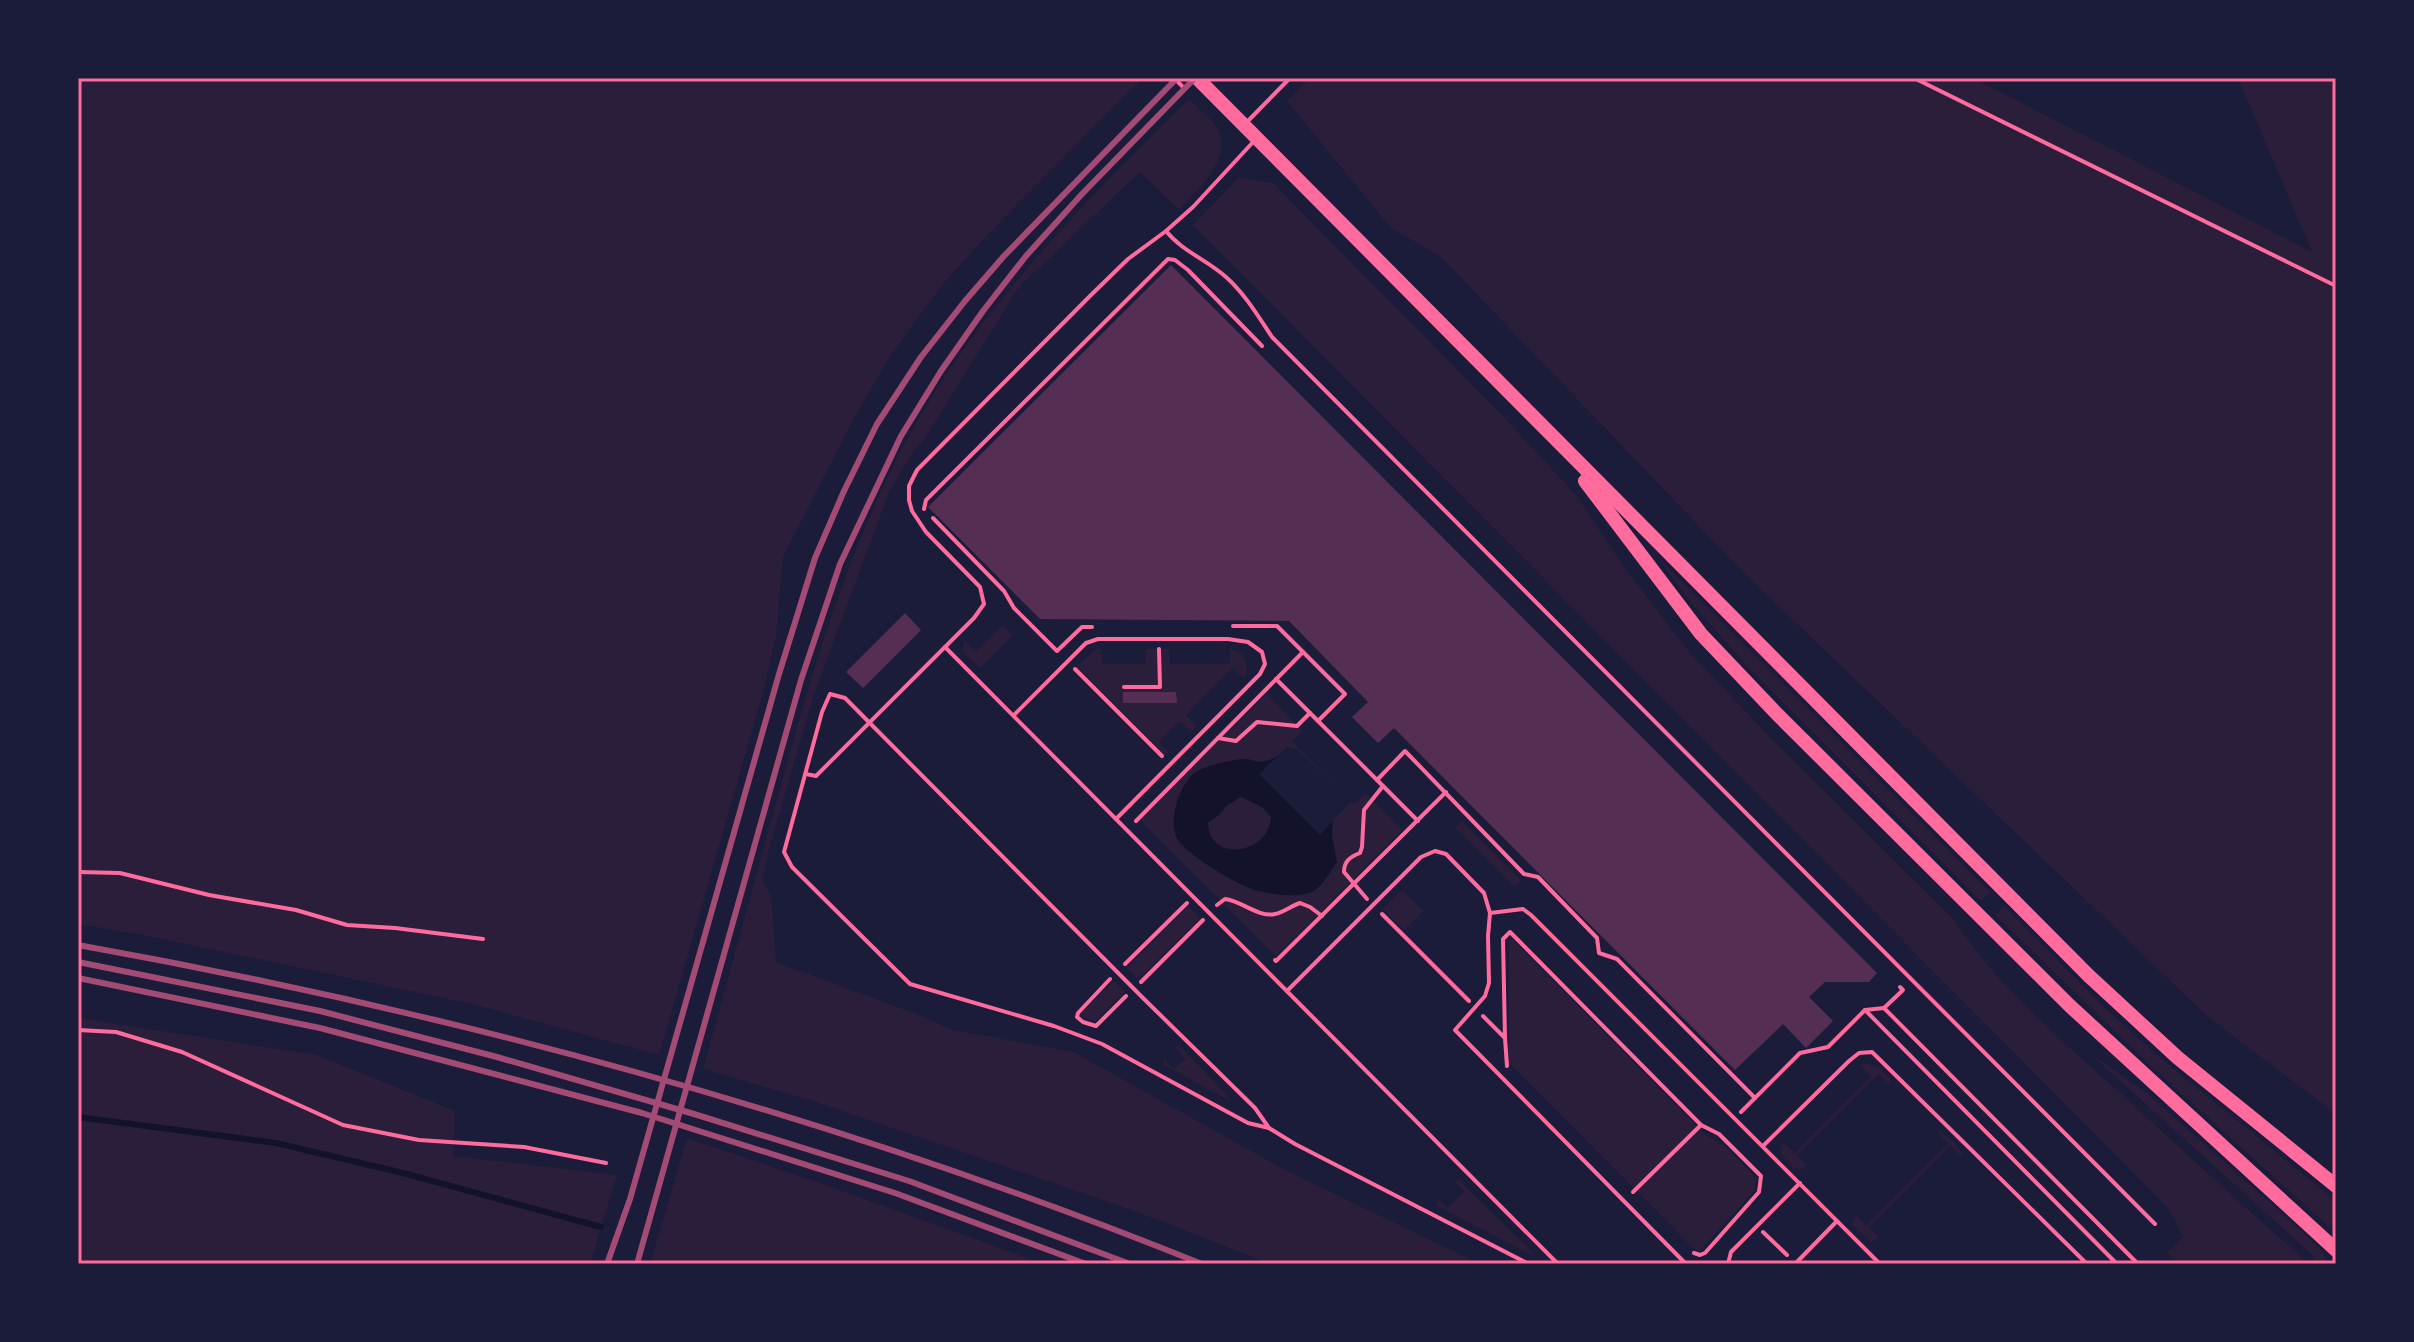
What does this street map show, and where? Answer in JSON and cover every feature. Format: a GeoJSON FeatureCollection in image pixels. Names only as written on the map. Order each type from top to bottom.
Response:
{"type":"FeatureCollection","features":[{"type":"Feature","properties":{"kind":"main road"},"geometry":{"type":"LineString","coordinates":[[1197,78],[2089,976],[2178,1058],[2336,1186]]}},
{"type":"Feature","properties":{"kind":"main road"},"geometry":{"type":"LineString","coordinates":[[1553,439],[1701,634],[1766,703],[2070,1006],[2336,1250]]}},
{"type":"Feature","properties":{"kind":"lane"},"geometry":{"type":"LineString","coordinates":[[1244,126],[1290,78]]}},
{"type":"Feature","properties":{"kind":"lane"},"geometry":{"type":"LineString","coordinates":[[1914,78],[2336,286]]}},
{"type":"Feature","properties":{"kind":"lane"},"geometry":{"type":"LineString","coordinates":[[806,774],[816,776],[974,618],[984,604],[980,587],[926,532],[912,511],[909,486],[917,470],[1128,259],[1193,207],[1256,138]]}},
{"type":"Feature","properties":{"kind":"lane"},"geometry":{"type":"LineString","coordinates":[[1166,231],[1174,241],[1227,277],[1246,298],[1272,337],[2155,1224]]}},
{"type":"Feature","properties":{"kind":"lane"},"geometry":{"type":"LineString","coordinates":[[1013,716],[1086,643],[1098,639],[1228,639],[1248,642],[1262,652],[1265,664],[1260,674],[1116,819]]}},
{"type":"Feature","properties":{"kind":"lane"},"geometry":{"type":"LineString","coordinates":[[945,647],[1558,1264]]}},
{"type":"Feature","properties":{"kind":"lane"},"geometry":{"type":"LineString","coordinates":[[1269,1128],[1255,1108],[845,698],[830,694],[784,852],[792,867],[910,984],[1054,1026],[1102,1044],[1248,1123],[1269,1128],[1529,1264]]}},
{"type":"Feature","properties":{"kind":"lane"},"geometry":{"type":"LineString","coordinates":[[1287,991],[1421,857],[1435,851],[1446,854],[1484,893],[1490,913],[1489,983],[1485,996],[1455,1030],[1686,1264]]}},
{"type":"Feature","properties":{"kind":"lane"},"geometry":{"type":"LineString","coordinates":[[1490,913],[1523,909],[1531,915],[1880,1264]]}},
{"type":"Feature","properties":{"kind":"lane"},"geometry":{"type":"LineString","coordinates":[[1763,1146],[1859,1053],[1872,1052],[2087,1264]]}},
{"type":"Feature","properties":{"kind":"lane"},"geometry":{"type":"LineString","coordinates":[[1728,1264],[1731,1252],[1800,1183]]}},
{"type":"Feature","properties":{"kind":"lane"},"geometry":{"type":"LineString","coordinates":[[1795,1264],[1837,1221]]}},
{"type":"Feature","properties":{"kind":"path"},"geometry":{"type":"LineString","coordinates":[[1097,627],[1082,627],[1057,651],[924,509],[926,500],[1168,259],[1175,260],[1188,270],[1264,348]]}},
{"type":"Feature","properties":{"kind":"path"},"geometry":{"type":"LineString","coordinates":[[1232,626],[1277,626],[1345,694],[1318,721]]}},
{"type":"Feature","properties":{"kind":"path"},"geometry":{"type":"LineString","coordinates":[[1124,687],[1160,687],[1158,639]]}},
{"type":"Feature","properties":{"kind":"path"},"geometry":{"type":"LineString","coordinates":[[1147,831],[1135,820],[1303,652]]}},
{"type":"Feature","properties":{"kind":"path"},"geometry":{"type":"LineString","coordinates":[[1067,662],[1170,765]]}},
{"type":"Feature","properties":{"kind":"path"},"geometry":{"type":"LineString","coordinates":[[1276,679],[1418,821]]}},
{"type":"Feature","properties":{"kind":"path"},"geometry":{"type":"LineString","coordinates":[[1218,738],[1236,741],[1257,722],[1297,726],[1310,713]]}},
{"type":"Feature","properties":{"kind":"path"},"geometry":{"type":"LineString","coordinates":[[1377,780],[1405,751],[1524,874],[1538,877],[1597,938],[1599,953],[1617,959],[1755,1098]]}},
{"type":"Feature","properties":{"kind":"path"},"geometry":{"type":"LineString","coordinates":[[1383,786],[1364,810],[1362,847],[1360,853],[1344,865],[1344,872],[1353,885],[1505,1038]]}},
{"type":"Feature","properties":{"kind":"path"},"geometry":{"type":"LineString","coordinates":[[1267,952],[1276,961],[1446,792]]}},
{"type":"Feature","properties":{"kind":"path"},"geometry":{"type":"LineString","coordinates":[[78,872],[120,873],[209,895],[296,910],[347,925],[483,939]]}},
{"type":"Feature","properties":{"kind":"path"},"geometry":{"type":"LineString","coordinates":[[1218,904],[1202,887],[1077,1017],[1096,1026],[1225,899],[1270,916],[1300,903],[1322,916]]}},
{"type":"Feature","properties":{"kind":"path"},"geometry":{"type":"LineString","coordinates":[[1516,1076],[1506,1065],[1503,939],[1510,932],[1701,1125],[1719,1134],[1761,1176],[1759,1192],[1705,1253],[1694,1254],[1684,1244]]}},
{"type":"Feature","properties":{"kind":"path"},"geometry":{"type":"LineString","coordinates":[[1719,1134],[1800,1053],[1828,1047],[1865,1010],[1884,1008],[1903,990],[1892,979]]}},
{"type":"Feature","properties":{"kind":"path"},"geometry":{"type":"LineString","coordinates":[[1884,1008],[2138,1264]]}},
{"type":"Feature","properties":{"kind":"path"},"geometry":{"type":"LineString","coordinates":[[1865,1010],[2117,1264]]}},
{"type":"Feature","properties":{"kind":"path"},"geometry":{"type":"LineString","coordinates":[[78,1030],[116,1032],[182,1052],[343,1125],[419,1140],[524,1147],[606,1163]]}},
{"type":"Feature","properties":{"kind":"path"},"geometry":{"type":"LineString","coordinates":[[1633,1192],[1701,1125]]}},
{"type":"Feature","properties":{"kind":"shaded area"},"geometry":{"type":"Polygon","coordinates":[[[78,78],[1143,78],[988,234],[943,284],[890,356],[852,422],[783,557],[776,637],[762,697],[659,1055],[472,1004],[78,924],[78,78]]]}},
{"type":"Feature","properties":{"kind":"shaded area"},"geometry":{"type":"Polygon","coordinates":[[[1310,78],[1973,78],[2312,252],[2238,78],[2336,78],[2336,1114],[2207,1016],[1743,572],[1442,258],[1390,227],[1287,101],[1310,78]]]}},
{"type":"Feature","properties":{"kind":"shaded area"},"geometry":{"type":"Polygon","coordinates":[[[1189,99],[1219,131],[1222,142],[1217,164],[1203,184],[1179,210],[1140,172],[1019,287],[890,490],[813,697],[768,853],[762,880],[771,894],[776,962],[953,1030],[1074,1052],[1285,1170],[1480,1264],[1271,1264],[1132,1210],[813,1101],[703,1069],[818,656],[848,569],[884,484],[933,394],[998,303],[1071,219],[1189,99]]]}},
{"type":"Feature","properties":{"kind":"shaded area"},"geometry":{"type":"Polygon","coordinates":[[[1239,177],[1273,183],[1502,415],[1576,495],[1626,570],[1691,654],[1954,920],[2013,993],[2310,1264],[2179,1264],[2167,1253],[2183,1237],[2169,1209],[1193,225],[1239,177]]]}},
{"type":"Feature","properties":{"kind":"shaded area"},"geometry":{"type":"Polygon","coordinates":[[[1663,565],[1990,892],[1981,901],[1751,670],[1693,605],[1663,565]]]}},
{"type":"Feature","properties":{"kind":"shaded area"},"geometry":{"type":"Polygon","coordinates":[[[1002,625],[1013,635],[980,668],[963,652],[965,641],[976,651],[1002,625]]]}},
{"type":"Feature","properties":{"kind":"shaded area"},"geometry":{"type":"Polygon","coordinates":[[[1096,649],[1101,649],[1102,664],[1145,664],[1146,649],[1169,649],[1170,664],[1230,664],[1230,649],[1243,656],[1247,669],[1244,679],[1233,668],[1186,715],[1197,726],[1191,732],[1180,721],[1159,742],[1169,753],[1165,755],[1077,666],[1096,649]]]}},
{"type":"Feature","properties":{"kind":"shaded area"},"geometry":{"type":"Polygon","coordinates":[[[1267,694],[1303,731],[1292,741],[1354,804],[1365,793],[1403,830],[1276,956],[1141,821],[1267,694]]]}},
{"type":"Feature","properties":{"kind":"shaded area"},"geometry":{"type":"Polygon","coordinates":[[[1287,751],[1333,820],[1332,836],[1337,862],[1317,888],[1296,895],[1255,890],[1226,876],[1183,846],[1178,840],[1174,823],[1179,795],[1194,773],[1235,760],[1260,762],[1287,751]],[[1241,797],[1208,823],[1211,836],[1228,849],[1250,846],[1268,830],[1271,817],[1262,807],[1241,797]]]}},
{"type":"Feature","properties":{"kind":"shaded area"},"geometry":{"type":"Polygon","coordinates":[[[1462,821],[1521,880],[1514,886],[1455,828],[1462,821]]]}},
{"type":"Feature","properties":{"kind":"shaded area"},"geometry":{"type":"Polygon","coordinates":[[[1402,890],[1423,911],[1404,930],[1383,909],[1402,890]]]}},
{"type":"Feature","properties":{"kind":"shaded area"},"geometry":{"type":"Polygon","coordinates":[[[1188,906],[1200,918],[1138,979],[1127,968],[1188,906]]]}},
{"type":"Feature","properties":{"kind":"shaded area"},"geometry":{"type":"Polygon","coordinates":[[[2004,906],[2104,1007],[2158,1056],[2336,1201],[2336,1233],[2150,1065],[1995,915],[2004,906]]]}},
{"type":"Feature","properties":{"kind":"shaded area"},"geometry":{"type":"Polygon","coordinates":[[[1512,939],[1706,1135],[1725,1146],[1757,1179],[1754,1191],[1699,1252],[1509,1063],[1509,942],[1512,939]]]}},
{"type":"Feature","properties":{"kind":"shaded area"},"geometry":{"type":"Polygon","coordinates":[[[1114,981],[1125,992],[1095,1021],[1082,1017],[1082,1013],[1114,981]]]}},
{"type":"Feature","properties":{"kind":"shaded area"},"geometry":{"type":"Polygon","coordinates":[[[78,1018],[317,1055],[455,1111],[453,1156],[617,1175],[590,1264],[78,1264],[78,1018]]]}},
{"type":"Feature","properties":{"kind":"shaded area"},"geometry":{"type":"Polygon","coordinates":[[[1177,1046],[1229,1097],[1228,1100],[1164,1065],[1164,1059],[1174,1069],[1185,1059],[1175,1048],[1177,1046]]]}},
{"type":"Feature","properties":{"kind":"shaded area"},"geometry":{"type":"Polygon","coordinates":[[[2087,1051],[2147,1093],[2310,1239],[2323,1253],[2327,1264],[2319,1264],[2087,1051]]]}},
{"type":"Feature","properties":{"kind":"shaded area"},"geometry":{"type":"Polygon","coordinates":[[[1865,1063],[1879,1067],[1892,1081],[1889,1084],[1879,1074],[1797,1155],[1807,1166],[1800,1170],[1794,1168],[1781,1154],[1781,1146],[1784,1143],[1795,1153],[1871,1077],[1861,1066],[1865,1063]]]}},
{"type":"Feature","properties":{"kind":"shaded area"},"geometry":{"type":"Polygon","coordinates":[[[1940,1131],[1963,1154],[1961,1156],[1950,1146],[1869,1227],[1879,1238],[1871,1242],[1851,1224],[1856,1215],[1866,1225],[1948,1144],[1938,1133],[1940,1131]]]}},
{"type":"Feature","properties":{"kind":"shaded area"},"geometry":{"type":"Polygon","coordinates":[[[687,1138],[820,1183],[1044,1264],[650,1264],[687,1138]]]}},
{"type":"Feature","properties":{"kind":"shaded area"},"geometry":{"type":"Polygon","coordinates":[[[1459,1180],[1533,1256],[1437,1206],[1437,1198],[1448,1208],[1464,1191],[1454,1181],[1459,1180]]]}},
{"type":"Feature","properties":{"kind":"pier"},"geometry":{"type":"Polygon","coordinates":[[[1287,747],[1298,750],[1351,801],[1320,835],[1259,774],[1287,747]]]}},
{"type":"Feature","properties":{"kind":"building"},"geometry":{"type":"Polygon","coordinates":[[[1171,265],[1877,973],[1869,982],[1825,982],[1809,997],[1833,1021],[1806,1048],[1783,1024],[1735,1070],[1394,728],[1378,743],[1352,717],[1368,702],[1289,621],[1040,619],[928,507],[1171,265]]]}},
{"type":"Feature","properties":{"kind":"building"},"geometry":{"type":"Polygon","coordinates":[[[905,613],[921,630],[863,688],[846,672],[905,613]]]}},
{"type":"Feature","properties":{"kind":"building"},"geometry":{"type":"Polygon","coordinates":[[[1123,692],[1176,692],[1177,703],[1123,703],[1123,692]]]}},
{"type":"Feature","properties":{"kind":"waterway"},"geometry":{"type":"LineString","coordinates":[[78,1117],[276,1143],[403,1173],[601,1227]]}},
{"type":"Feature","properties":{"kind":"railway"},"geometry":{"type":"LineString","coordinates":[[607,1264],[630,1199],[779,674],[815,558],[844,491],[877,424],[921,357],[965,301],[1004,256],[1177,78]]}},
{"type":"Feature","properties":{"kind":"railway"},"geometry":{"type":"LineString","coordinates":[[637,1264],[801,680],[840,564],[901,436],[983,311],[1026,256],[1082,194],[1195,78]]}},
{"type":"Feature","properties":{"kind":"railway"},"geometry":{"type":"LineString","coordinates":[[78,945],[365,1003],[648,1076],[928,1162],[1202,1264]]}},
{"type":"Feature","properties":{"kind":"railway"},"geometry":{"type":"LineString","coordinates":[[78,962],[320,1011],[497,1057],[909,1181],[1130,1264]]}},
{"type":"Feature","properties":{"kind":"railway"},"geometry":{"type":"LineString","coordinates":[[78,978],[320,1028],[642,1113],[895,1193],[1086,1264]]}}]}
